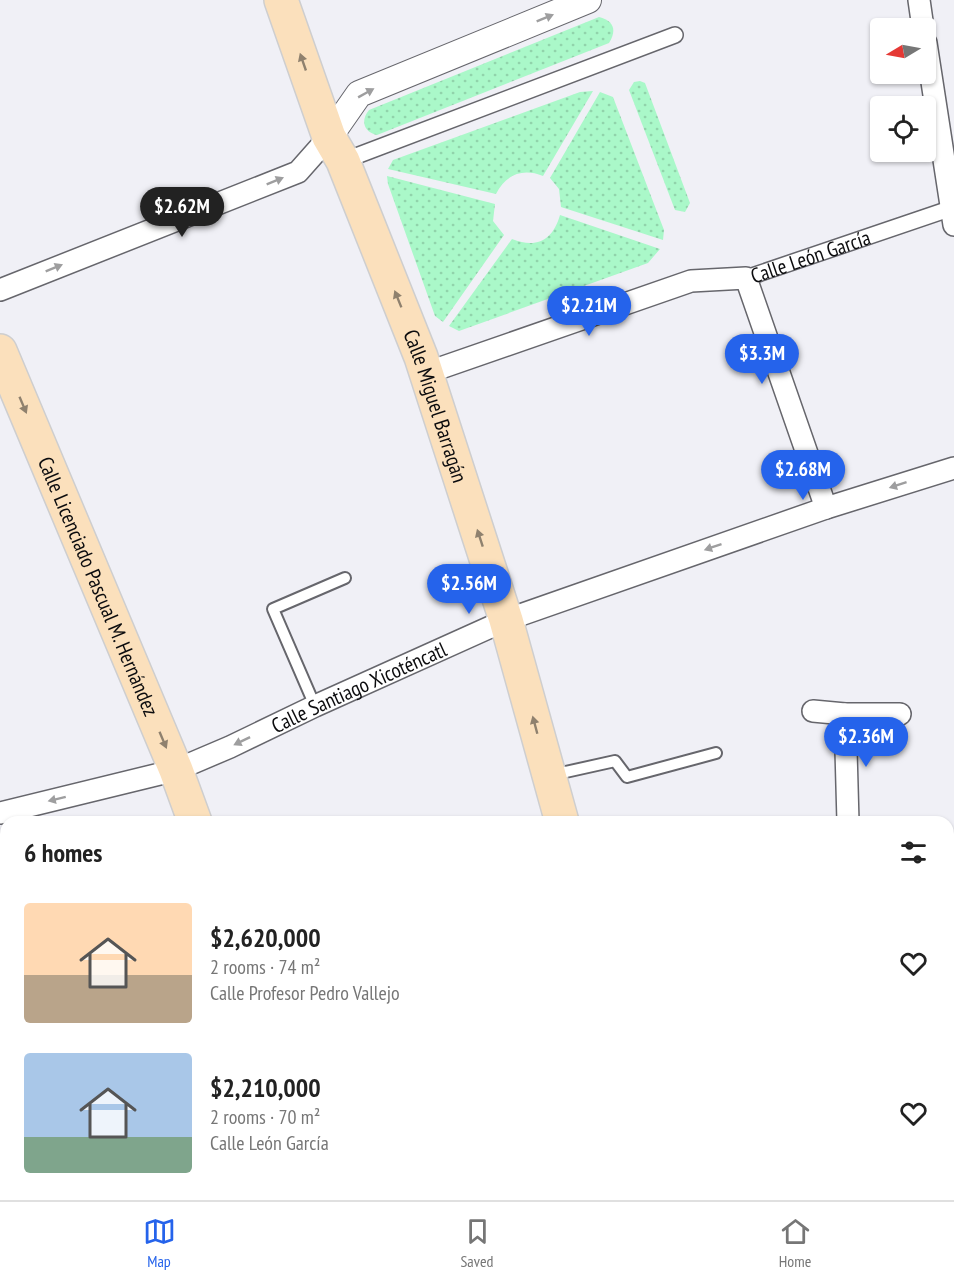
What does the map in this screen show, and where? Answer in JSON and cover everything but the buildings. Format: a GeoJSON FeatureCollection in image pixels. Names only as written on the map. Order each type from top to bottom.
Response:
{"type":"FeatureCollection","features":[{"type":"Feature","properties":{"kind":"main road","name":"Calle Miguel Barragán"},"geometry":{"type":"LineString","coordinates":[[281,0],[336,149],[426,373],[506,620],[560,816]]}},
{"type":"Feature","properties":{"kind":"main road","name":"Calle Licenciado Pascual M. Hernández"},"geometry":{"type":"LineString","coordinates":[[0,351],[176,770],[193,816]]}},
{"type":"Feature","properties":{"kind":"street"},"geometry":{"type":"LineString","coordinates":[[336,149],[359,94],[588,0]]}},
{"type":"Feature","properties":{"kind":"street"},"geometry":{"type":"LineString","coordinates":[[919,0],[922,18]]}},
{"type":"Feature","properties":{"kind":"street"},"geometry":{"type":"LineString","coordinates":[[0,290],[298,172],[336,149],[675,35]]}},
{"type":"Feature","properties":{"kind":"street"},"geometry":{"type":"LineString","coordinates":[[933,84],[953,213]]}},
{"type":"Feature","properties":{"kind":"street","name":"Calle León García"},"geometry":{"type":"LineString","coordinates":[[426,373],[691,281],[746,278],[953,213]]}},
{"type":"Feature","properties":{"kind":"street"},"geometry":{"type":"LineString","coordinates":[[746,278],[826,508]]}},
{"type":"Feature","properties":{"kind":"street","name":"Calle Santiago Xicoténcatl"},"geometry":{"type":"LineString","coordinates":[[0,813],[176,770],[506,620],[826,508],[954,468]]}},
{"type":"Feature","properties":{"kind":"street"},"geometry":{"type":"LineString","coordinates":[[813,711],[845,714],[900,714]]}},
{"type":"Feature","properties":{"kind":"street"},"geometry":{"type":"LineString","coordinates":[[845,714],[848,816]]}},
{"type":"Feature","properties":{"kind":"lane"},"geometry":{"type":"LineString","coordinates":[[315,706],[273,609],[345,578]]}},
{"type":"Feature","properties":{"kind":"lane"},"geometry":{"type":"LineString","coordinates":[[549,776],[615,761],[627,777],[716,753]]}},
{"type":"Feature","properties":{"kind":"green space"},"geometry":{"type":"Polygon","coordinates":[[[599,17],[608,21],[613,27],[609,43],[377,135],[366,129],[364,122],[369,110],[599,17]]]}},
{"type":"Feature","properties":{"kind":"green space"},"geometry":{"type":"Polygon","coordinates":[[[634,82],[645,83],[690,203],[685,212],[675,210],[629,90],[634,82]]]}},
{"type":"Feature","properties":{"kind":"green space"},"geometry":{"type":"Polygon","coordinates":[[[593,91],[543,176],[529,173],[516,174],[500,187],[496,194],[388,169],[393,160],[580,92],[593,91]]]}},
{"type":"Feature","properties":{"kind":"green space"},"geometry":{"type":"Polygon","coordinates":[[[600,92],[613,97],[664,230],[663,240],[561,207],[559,189],[550,178],[600,92]]]}},
{"type":"Feature","properties":{"kind":"green space"},"geometry":{"type":"Polygon","coordinates":[[[387,176],[495,204],[493,221],[504,235],[443,322],[435,316],[387,176]]]}},
{"type":"Feature","properties":{"kind":"green space"},"geometry":{"type":"Polygon","coordinates":[[[560,215],[660,249],[648,263],[459,331],[449,326],[512,239],[529,243],[543,240],[553,231],[560,215]]]}}]}
